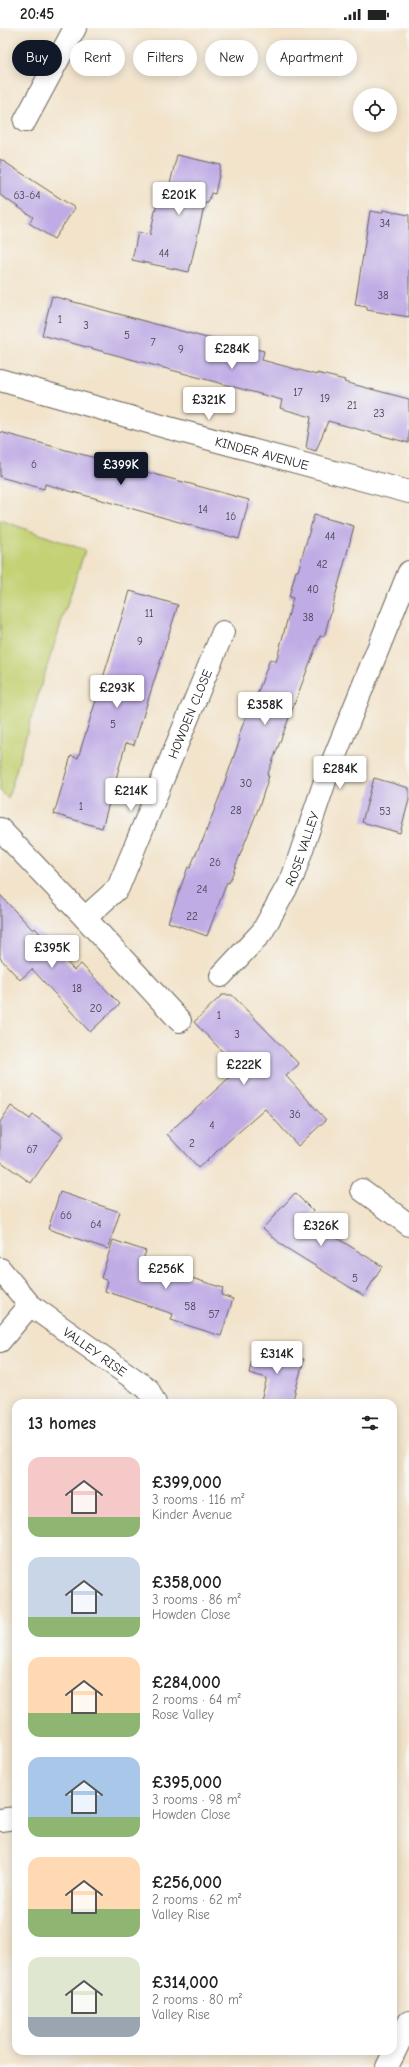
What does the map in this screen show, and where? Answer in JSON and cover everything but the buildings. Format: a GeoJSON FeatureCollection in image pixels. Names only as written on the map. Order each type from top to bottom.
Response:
{"type":"FeatureCollection","features":[{"type":"Feature","properties":{"kind":"street"},"geometry":{"type":"LineString","coordinates":[[25,120],[75,28]]}},
{"type":"Feature","properties":{"kind":"street","name":"KINDER AVENUE"},"geometry":{"type":"LineString","coordinates":[[0,380],[169,428],[409,492]]}},
{"type":"Feature","properties":{"kind":"street","name":"ROSE VALLEY"},"geometry":{"type":"LineString","coordinates":[[222,976],[262,932],[294,876],[326,778],[409,572]]}},
{"type":"Feature","properties":{"kind":"street","name":"HOWDEN CLOSE"},"geometry":{"type":"LineString","coordinates":[[85,918],[118,888],[223,632]]}},
{"type":"Feature","properties":{"kind":"street"},"geometry":{"type":"LineString","coordinates":[[0,829],[180,1021]]}},
{"type":"Feature","properties":{"kind":"street"},"geometry":{"type":"LineString","coordinates":[[362,1190],[409,1225]]}},
{"type":"Feature","properties":{"kind":"street","name":"VALLEY RISE"},"geometry":{"type":"LineString","coordinates":[[0,1269],[30,1305],[148,1390],[153,1399]]}},
{"type":"Feature","properties":{"kind":"street"},"geometry":{"type":"LineString","coordinates":[[0,1341],[30,1305]]}},
{"type":"Feature","properties":{"kind":"street"},"geometry":{"type":"LineString","coordinates":[[0,1820],[12,1818]]}},
{"type":"Feature","properties":{"kind":"street"},"geometry":{"type":"LineString","coordinates":[[397,2047],[409,2022]]}},
{"type":"Feature","properties":{"kind":"street"},"geometry":{"type":"LineString","coordinates":[[387,2067],[393,2055]]}},
{"type":"Feature","properties":{"kind":"green space"},"geometry":{"type":"Polygon","coordinates":[[[0,520],[85,550],[41,685],[8,798],[0,791],[0,520]]]}}]}
